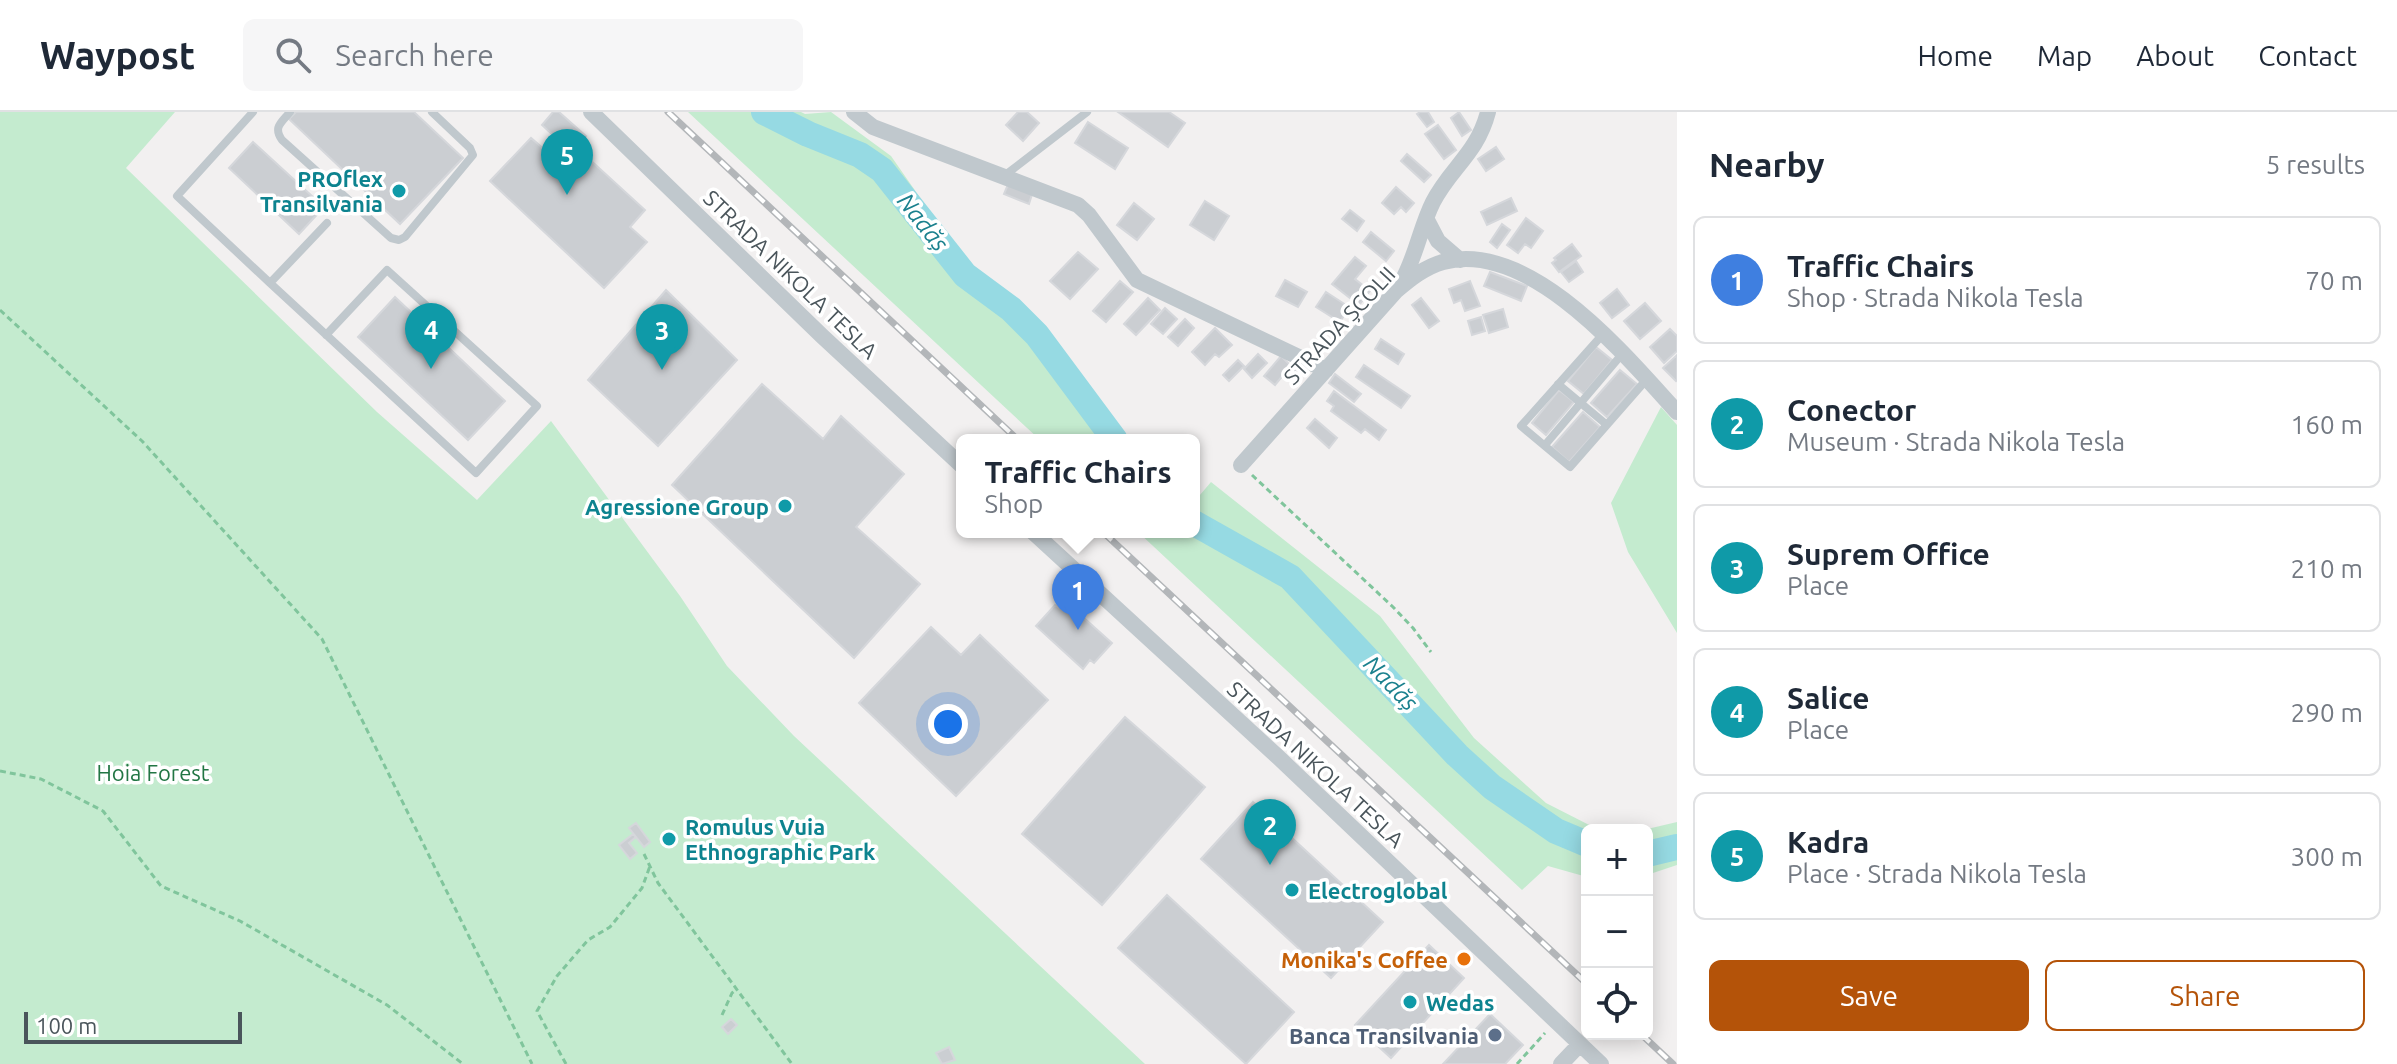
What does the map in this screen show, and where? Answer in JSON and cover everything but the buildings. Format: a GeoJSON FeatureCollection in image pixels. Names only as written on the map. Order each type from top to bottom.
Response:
{"type":"FeatureCollection","features":[{"type":"Feature","properties":{"kind":"street","name":"STRADA NIKOLA TESLA"},"geometry":{"type":"LineString","coordinates":[[591,112],[822,336],[956,460]]}},
{"type":"Feature","properties":{"kind":"street"},"geometry":{"type":"LineString","coordinates":[[854,112],[873,127],[1078,205],[1089,215],[1137,280],[1326,370]]}},
{"type":"Feature","properties":{"kind":"street"},"geometry":{"type":"LineString","coordinates":[[1396,291],[1413,263],[1433,203],[1477,142],[1488,112]]}},
{"type":"Feature","properties":{"kind":"street"},"geometry":{"type":"LineString","coordinates":[[1427,220],[1438,241],[1460,260]]}},
{"type":"Feature","properties":{"kind":"street","name":"STRADA ȘCOLII"},"geometry":{"type":"LineString","coordinates":[[1241,465],[1396,291],[1430,267],[1460,260],[1495,264],[1557,294],[1604,333],[1677,412]]}},
{"type":"Feature","properties":{"kind":"street","name":"STRADA NIKOLA TESLA"},"geometry":{"type":"LineString","coordinates":[[1040,538],[1277,756],[1601,1064]]}},
{"type":"Feature","properties":{"kind":"street"},"geometry":{"type":"LineString","coordinates":[[1561,1064],[1580,1044]]}},
{"type":"Feature","properties":{"kind":"lane"},"geometry":{"type":"LineString","coordinates":[[253,112],[177,196],[326,335],[476,473],[537,406],[387,270],[326,335]]}},
{"type":"Feature","properties":{"kind":"lane"},"geometry":{"type":"LineString","coordinates":[[290,112],[277,126],[282,140],[391,238],[399,240],[405,237],[473,155],[470,148],[432,112]]}},
{"type":"Feature","properties":{"kind":"lane"},"geometry":{"type":"LineString","coordinates":[[1004,176],[1087,112]]}},
{"type":"Feature","properties":{"kind":"lane"},"geometry":{"type":"LineString","coordinates":[[270,283],[327,223]]}},
{"type":"Feature","properties":{"kind":"lane"},"geometry":{"type":"LineString","coordinates":[[1604,333],[1521,426],[1570,467],[1647,379]]}},
{"type":"Feature","properties":{"kind":"lane"},"geometry":{"type":"LineString","coordinates":[[1545,445],[1624,353]]}},
{"type":"Feature","properties":{"kind":"lane"},"geometry":{"type":"LineString","coordinates":[[1558,384],[1607,425]]}},
{"type":"Feature","properties":{"kind":"path"},"geometry":{"type":"LineString","coordinates":[[0,310],[142,441],[322,639],[532,1064]]}},
{"type":"Feature","properties":{"kind":"path"},"geometry":{"type":"LineString","coordinates":[[1241,465],[1393,607],[1431,652]]}},
{"type":"Feature","properties":{"kind":"path"},"geometry":{"type":"LineString","coordinates":[[0,771],[41,779],[103,811],[161,886],[240,921],[387,1005],[463,1064]]}},
{"type":"Feature","properties":{"kind":"path"},"geometry":{"type":"LineString","coordinates":[[644,854],[658,883],[792,1064]]}},
{"type":"Feature","properties":{"kind":"path"},"geometry":{"type":"LineString","coordinates":[[566,1064],[537,1011],[557,976],[588,940],[610,927],[642,888],[650,866]]}},
{"type":"Feature","properties":{"kind":"path"},"geometry":{"type":"LineString","coordinates":[[722,1015],[737,989]]}},
{"type":"Feature","properties":{"kind":"path"},"geometry":{"type":"LineString","coordinates":[[1517,1064],[1556,1022]]}},
{"type":"Feature","properties":{"kind":"green space","name":"Hoia Forest"},"geometry":{"type":"Polygon","coordinates":[[[0,112],[175,112],[126,168],[377,412],[477,500],[551,421],[680,596],[727,666],[794,736],[1145,1064],[0,1064],[0,112]]]}},
{"type":"Feature","properties":{"kind":"green space"},"geometry":{"type":"Polygon","coordinates":[[[688,112],[831,112],[891,156],[967,265],[1027,316],[1063,353],[1122,434],[1034,434],[688,112]]]}},
{"type":"Feature","properties":{"kind":"green space"},"geometry":{"type":"Polygon","coordinates":[[[1661,407],[1677,425],[1677,633],[1628,552],[1611,503],[1661,407]]]}},
{"type":"Feature","properties":{"kind":"green space"},"geometry":{"type":"Polygon","coordinates":[[[1211,482],[1380,616],[1474,738],[1546,803],[1587,824],[1581,824],[1581,875],[1548,866],[1522,890],[1144,538],[1200,538],[1200,495],[1211,482]]]}},
{"type":"Feature","properties":{"kind":"green space"},"geometry":{"type":"Polygon","coordinates":[[[1677,822],[1677,865],[1653,873],[1653,828],[1677,822]]]}},
{"type":"Feature","properties":{"kind":"waterway","name":"Nadăș"},"geometry":{"type":"LineString","coordinates":[[764,112],[860,155],[882,170],[965,275],[1011,309],[1037,335],[1111,434]]}},
{"type":"Feature","properties":{"kind":"waterway","name":"Nadăș"},"geometry":{"type":"LineString","coordinates":[[1200,526],[1290,577],[1457,755],[1492,787],[1556,831],[1581,841]]}},
{"type":"Feature","properties":{"kind":"waterway","name":"Nadăș"},"geometry":{"type":"LineString","coordinates":[[1653,853],[1677,847]]}},
{"type":"Feature","properties":{"kind":"railway"},"geometry":{"type":"LineString","coordinates":[[668,112],[1012,434]]}},
{"type":"Feature","properties":{"kind":"railway"},"geometry":{"type":"LineString","coordinates":[[1109,538],[1581,978]]}},
{"type":"Feature","properties":{"kind":"railway"},"geometry":{"type":"LineString","coordinates":[[1647,1040],[1673,1064]]}},
{"type":"Feature","properties":{"kind":"place","name":"PROflex Transilvania"},"geometry":{"type":"Point","coordinates":[399,191]}},
{"type":"Feature","properties":{"kind":"place","name":"Kadra"},"geometry":{"type":"Point","coordinates":[567,195]}},
{"type":"Feature","properties":{"kind":"place","name":"Salice"},"geometry":{"type":"Point","coordinates":[431,369]}},
{"type":"Feature","properties":{"kind":"place","name":"Suprem Office"},"geometry":{"type":"Point","coordinates":[662,370]}},
{"type":"Feature","properties":{"kind":"place","name":"Agressione Group"},"geometry":{"type":"Point","coordinates":[785,506]}},
{"type":"Feature","properties":{"kind":"place","name":"Traffic Chairs"},"geometry":{"type":"Point","coordinates":[1078,630]}},
{"type":"Feature","properties":{"kind":"place","name":"Romulus Vuia Ethnographic Park"},"geometry":{"type":"Point","coordinates":[669,839]}},
{"type":"Feature","properties":{"kind":"place","name":"Conector"},"geometry":{"type":"Point","coordinates":[1270,865]}},
{"type":"Feature","properties":{"kind":"place","name":"Electroglobal"},"geometry":{"type":"Point","coordinates":[1292,890]}},
{"type":"Feature","properties":{"kind":"place","name":"Monika's Coffee"},"geometry":{"type":"Point","coordinates":[1464,959]}},
{"type":"Feature","properties":{"kind":"place","name":"Wedas"},"geometry":{"type":"Point","coordinates":[1410,1002]}},
{"type":"Feature","properties":{"kind":"place","name":"Banca Transilvania"},"geometry":{"type":"Point","coordinates":[1495,1035]}}]}
